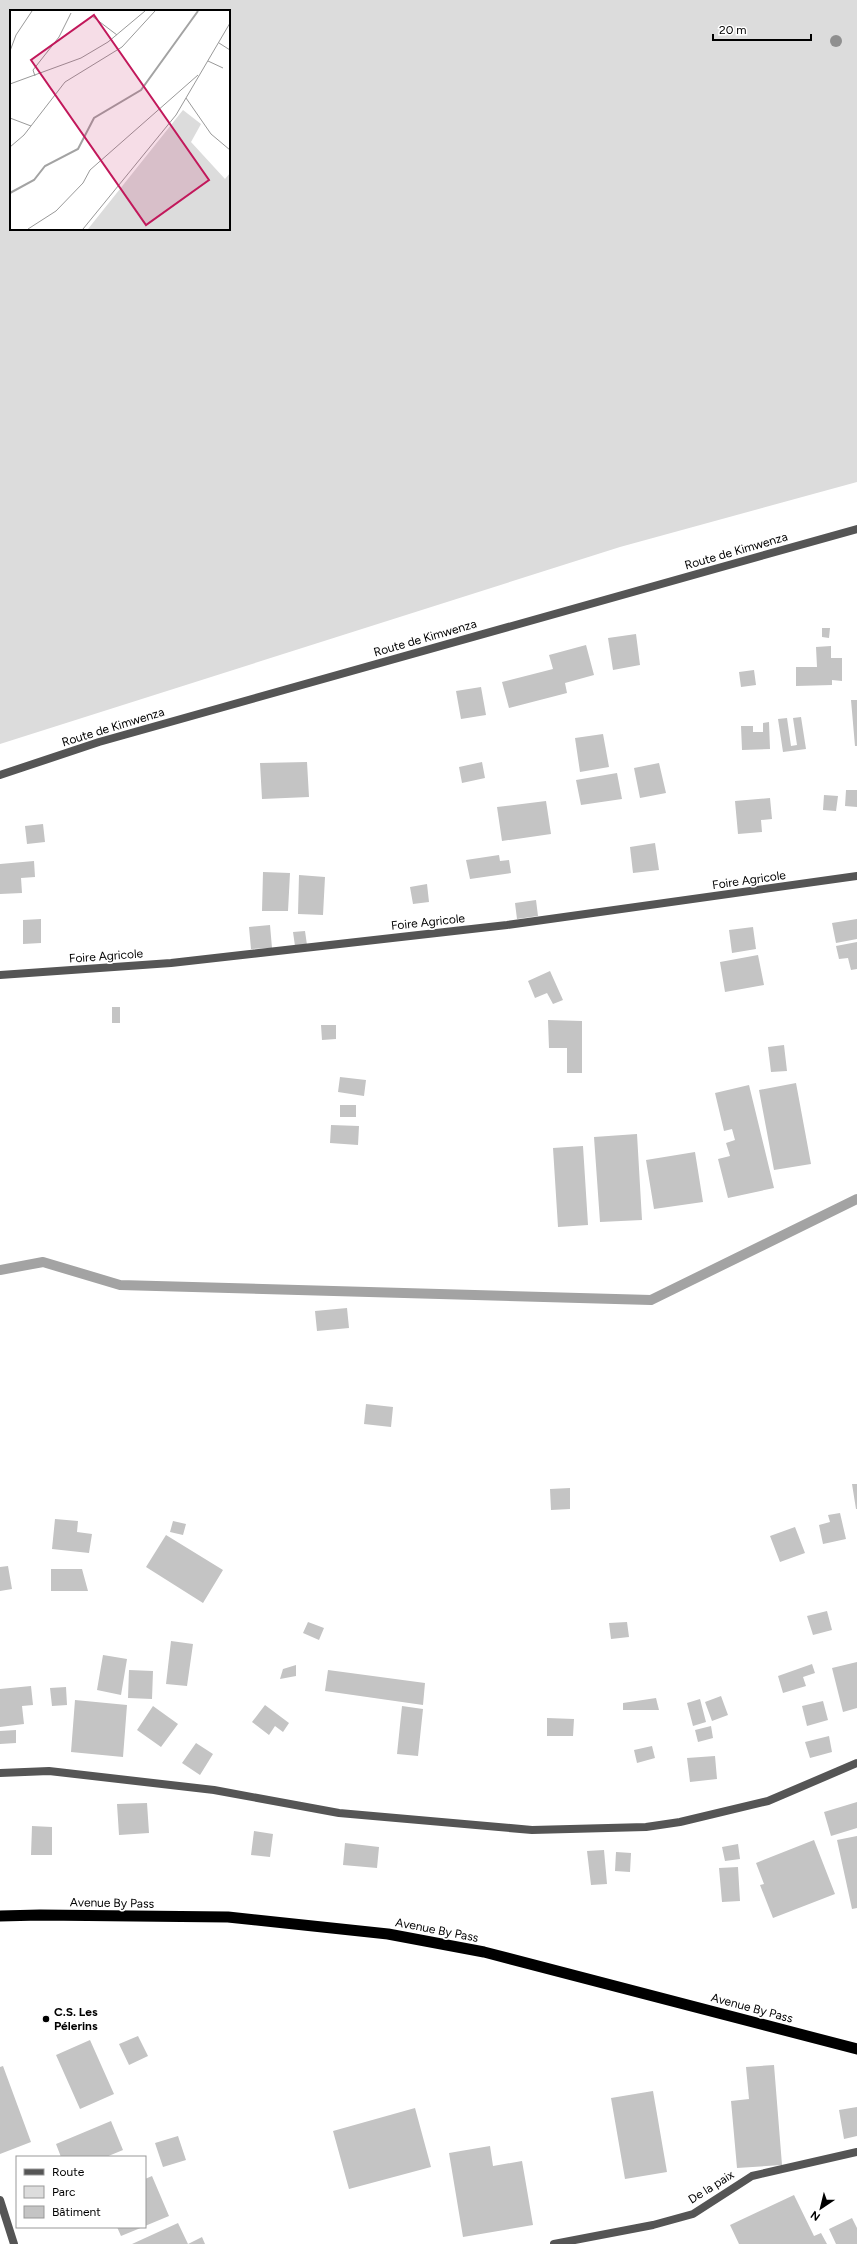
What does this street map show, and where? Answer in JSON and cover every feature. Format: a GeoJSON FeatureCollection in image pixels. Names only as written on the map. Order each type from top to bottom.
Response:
{"type":"FeatureCollection","features":[{"type":"Feature","properties":{"kind":"highway","name":"Avenue By Pass"},"geometry":{"type":"LineString","coordinates":[[0,1916],[228,1917],[388,1934],[484,1952],[857,2049]]}},
{"type":"Feature","properties":{"kind":"street","name":"Route de Kimwenza"},"geometry":{"type":"LineString","coordinates":[[0,776],[99,742],[857,529]]}},
{"type":"Feature","properties":{"kind":"street","name":"Foire Agricole"},"geometry":{"type":"LineString","coordinates":[[0,975],[171,963],[507,925],[857,876]]}},
{"type":"Feature","properties":{"kind":"street"},"geometry":{"type":"LineString","coordinates":[[0,1773],[49,1771],[214,1790],[339,1813],[532,1830],[646,1826],[680,1822],[768,1801],[857,1763]]}},
{"type":"Feature","properties":{"kind":"street","name":"De la paix"},"geometry":{"type":"LineString","coordinates":[[554,2244],[653,2224],[693,2214],[752,2176],[857,2152]]}},
{"type":"Feature","properties":{"kind":"street"},"geometry":{"type":"LineString","coordinates":[[0,2200],[14,2244]]}},
{"type":"Feature","properties":{"kind":"green space"},"geometry":{"type":"Polygon","coordinates":[[[0,0],[857,0],[857,482],[620,547],[0,744],[0,0]]]}},
{"type":"Feature","properties":{"kind":"building"},"geometry":{"type":"Polygon","coordinates":[[[822,628],[830,628],[829,638],[822,637],[822,628]]]}},
{"type":"Feature","properties":{"kind":"building"},"geometry":{"type":"Polygon","coordinates":[[[636,634],[640,665],[613,670],[608,638],[636,634]]]}},
{"type":"Feature","properties":{"kind":"building"},"geometry":{"type":"Polygon","coordinates":[[[586,645],[594,675],[565,683],[567,693],[509,708],[502,682],[553,669],[549,655],[586,645]]]}},
{"type":"Feature","properties":{"kind":"building"},"geometry":{"type":"Polygon","coordinates":[[[831,646],[831,658],[842,658],[842,681],[832,680],[832,685],[796,686],[796,667],[817,667],[816,647],[831,646]]]}},
{"type":"Feature","properties":{"kind":"building"},"geometry":{"type":"Polygon","coordinates":[[[754,670],[756,685],[741,687],[739,672],[754,670]]]}},
{"type":"Feature","properties":{"kind":"building"},"geometry":{"type":"Polygon","coordinates":[[[481,687],[486,715],[461,719],[456,691],[481,687]]]}},
{"type":"Feature","properties":{"kind":"building"},"geometry":{"type":"Polygon","coordinates":[[[851,700],[857,700],[857,746],[855,746],[851,700]]]}},
{"type":"Feature","properties":{"kind":"building"},"geometry":{"type":"Polygon","coordinates":[[[801,717],[806,749],[783,752],[778,719],[787,718],[791,746],[797,745],[793,718],[801,717]]]}},
{"type":"Feature","properties":{"kind":"building"},"geometry":{"type":"Polygon","coordinates":[[[769,722],[770,749],[742,750],[741,726],[753,726],[753,732],[763,732],[763,723],[769,722]]]}},
{"type":"Feature","properties":{"kind":"building"},"geometry":{"type":"Polygon","coordinates":[[[603,734],[609,767],[580,772],[575,738],[603,734]]]}},
{"type":"Feature","properties":{"kind":"building"},"geometry":{"type":"Polygon","coordinates":[[[307,762],[309,797],[262,799],[260,763],[307,762]]]}},
{"type":"Feature","properties":{"kind":"building"},"geometry":{"type":"Polygon","coordinates":[[[482,762],[485,778],[462,783],[459,767],[482,762]]]}},
{"type":"Feature","properties":{"kind":"building"},"geometry":{"type":"Polygon","coordinates":[[[659,763],[666,793],[640,798],[634,768],[659,763]]]}},
{"type":"Feature","properties":{"kind":"building"},"geometry":{"type":"Polygon","coordinates":[[[617,773],[622,799],[581,805],[576,780],[617,773]]]}},
{"type":"Feature","properties":{"kind":"building"},"geometry":{"type":"Polygon","coordinates":[[[846,790],[857,790],[857,807],[845,806],[846,790]]]}},
{"type":"Feature","properties":{"kind":"building"},"geometry":{"type":"Polygon","coordinates":[[[824,795],[838,796],[836,811],[823,810],[824,795]]]}},
{"type":"Feature","properties":{"kind":"building"},"geometry":{"type":"Polygon","coordinates":[[[770,798],[772,819],[761,820],[762,832],[738,834],[735,801],[770,798]]]}},
{"type":"Feature","properties":{"kind":"building"},"geometry":{"type":"Polygon","coordinates":[[[546,801],[551,834],[502,841],[497,807],[546,801]]]}},
{"type":"Feature","properties":{"kind":"building"},"geometry":{"type":"Polygon","coordinates":[[[43,824],[45,842],[27,844],[25,826],[43,824]]]}},
{"type":"Feature","properties":{"kind":"building"},"geometry":{"type":"Polygon","coordinates":[[[655,843],[659,870],[633,873],[630,847],[655,843]]]}},
{"type":"Feature","properties":{"kind":"building"},"geometry":{"type":"Polygon","coordinates":[[[499,855],[500,861],[509,860],[511,873],[470,879],[466,860],[499,855]]]}},
{"type":"Feature","properties":{"kind":"building"},"geometry":{"type":"Polygon","coordinates":[[[34,861],[35,877],[21,878],[22,893],[0,894],[0,864],[34,861]]]}},
{"type":"Feature","properties":{"kind":"building"},"geometry":{"type":"Polygon","coordinates":[[[263,872],[290,873],[288,911],[262,911],[263,872]]]}},
{"type":"Feature","properties":{"kind":"building"},"geometry":{"type":"Polygon","coordinates":[[[299,875],[325,877],[323,915],[298,914],[299,875]]]}},
{"type":"Feature","properties":{"kind":"building"},"geometry":{"type":"Polygon","coordinates":[[[427,884],[429,902],[413,904],[410,887],[427,884]]]}},
{"type":"Feature","properties":{"kind":"building"},"geometry":{"type":"Polygon","coordinates":[[[536,900],[538,916],[517,919],[515,903],[536,900]]]}},
{"type":"Feature","properties":{"kind":"building"},"geometry":{"type":"Polygon","coordinates":[[[41,919],[41,943],[23,944],[23,920],[41,919]]]}},
{"type":"Feature","properties":{"kind":"building"},"geometry":{"type":"Polygon","coordinates":[[[857,919],[857,939],[836,943],[832,923],[857,919]]]}},
{"type":"Feature","properties":{"kind":"building"},"geometry":{"type":"Polygon","coordinates":[[[270,925],[272,948],[251,949],[249,927],[270,925]]]}},
{"type":"Feature","properties":{"kind":"building"},"geometry":{"type":"Polygon","coordinates":[[[753,927],[756,949],[732,953],[729,930],[753,927]]]}},
{"type":"Feature","properties":{"kind":"building"},"geometry":{"type":"Polygon","coordinates":[[[305,931],[307,945],[295,946],[293,932],[305,931]]]}},
{"type":"Feature","properties":{"kind":"building"},"geometry":{"type":"Polygon","coordinates":[[[857,942],[857,969],[851,970],[848,958],[839,959],[836,946],[857,942]]]}},
{"type":"Feature","properties":{"kind":"building"},"geometry":{"type":"Polygon","coordinates":[[[758,955],[764,985],[725,992],[720,962],[758,955]]]}},
{"type":"Feature","properties":{"kind":"building"},"geometry":{"type":"Polygon","coordinates":[[[550,971],[563,1000],[553,1004],[547,993],[535,998],[528,981],[550,971]]]}},
{"type":"Feature","properties":{"kind":"building"},"geometry":{"type":"Polygon","coordinates":[[[112,1007],[120,1007],[120,1023],[112,1023],[112,1007]]]}},
{"type":"Feature","properties":{"kind":"building"},"geometry":{"type":"Polygon","coordinates":[[[548,1020],[582,1021],[582,1073],[567,1073],[567,1048],[549,1048],[548,1020]]]}},
{"type":"Feature","properties":{"kind":"building"},"geometry":{"type":"Polygon","coordinates":[[[321,1025],[336,1025],[336,1039],[322,1040],[321,1025]]]}},
{"type":"Feature","properties":{"kind":"building"},"geometry":{"type":"Polygon","coordinates":[[[784,1045],[787,1071],[771,1072],[768,1047],[784,1045]]]}},
{"type":"Feature","properties":{"kind":"building"},"geometry":{"type":"Polygon","coordinates":[[[340,1077],[366,1080],[364,1096],[338,1092],[340,1077]]]}},
{"type":"Feature","properties":{"kind":"building"},"geometry":{"type":"Polygon","coordinates":[[[796,1083],[811,1164],[774,1170],[759,1090],[796,1083]]]}},
{"type":"Feature","properties":{"kind":"building"},"geometry":{"type":"Polygon","coordinates":[[[749,1085],[774,1188],[728,1198],[718,1159],[730,1156],[726,1143],[735,1140],[732,1129],[724,1131],[715,1093],[749,1085]]]}},
{"type":"Feature","properties":{"kind":"building"},"geometry":{"type":"Polygon","coordinates":[[[340,1105],[356,1105],[356,1117],[340,1117],[340,1105]]]}},
{"type":"Feature","properties":{"kind":"building"},"geometry":{"type":"Polygon","coordinates":[[[331,1125],[359,1126],[358,1145],[330,1143],[331,1125]]]}},
{"type":"Feature","properties":{"kind":"building"},"geometry":{"type":"Polygon","coordinates":[[[637,1134],[642,1220],[600,1222],[594,1137],[637,1134]]]}},
{"type":"Feature","properties":{"kind":"building"},"geometry":{"type":"Polygon","coordinates":[[[583,1146],[588,1225],[558,1227],[553,1148],[583,1146]]]}},
{"type":"Feature","properties":{"kind":"building"},"geometry":{"type":"Polygon","coordinates":[[[695,1152],[703,1202],[654,1209],[646,1160],[695,1152]]]}},
{"type":"Feature","properties":{"kind":"building"},"geometry":{"type":"Polygon","coordinates":[[[347,1308],[349,1328],[317,1331],[315,1311],[347,1308]]]}},
{"type":"Feature","properties":{"kind":"building"},"geometry":{"type":"Polygon","coordinates":[[[366,1404],[393,1407],[391,1427],[364,1424],[366,1404]]]}},
{"type":"Feature","properties":{"kind":"building"},"geometry":{"type":"Polygon","coordinates":[[[852,1484],[857,1484],[857,1509],[856,1509],[852,1484]]]}},
{"type":"Feature","properties":{"kind":"building"},"geometry":{"type":"Polygon","coordinates":[[[570,1488],[570,1509],[551,1510],[550,1489],[570,1488]]]}},
{"type":"Feature","properties":{"kind":"building"},"geometry":{"type":"Polygon","coordinates":[[[840,1513],[846,1539],[823,1544],[819,1525],[830,1522],[828,1515],[840,1513]]]}},
{"type":"Feature","properties":{"kind":"building"},"geometry":{"type":"Polygon","coordinates":[[[55,1519],[78,1521],[77,1532],[92,1534],[89,1553],[52,1549],[55,1519]]]}},
{"type":"Feature","properties":{"kind":"building"},"geometry":{"type":"Polygon","coordinates":[[[173,1521],[186,1524],[183,1535],[170,1532],[173,1521]]]}},
{"type":"Feature","properties":{"kind":"building"},"geometry":{"type":"Polygon","coordinates":[[[795,1527],[805,1553],[780,1562],[770,1536],[795,1527]]]}},
{"type":"Feature","properties":{"kind":"building"},"geometry":{"type":"Polygon","coordinates":[[[166,1535],[223,1570],[203,1603],[146,1567],[166,1535]]]}},
{"type":"Feature","properties":{"kind":"building"},"geometry":{"type":"Polygon","coordinates":[[[8,1566],[12,1589],[0,1591],[0,1567],[8,1566]]]}},
{"type":"Feature","properties":{"kind":"building"},"geometry":{"type":"Polygon","coordinates":[[[51,1569],[82,1569],[88,1591],[51,1591],[51,1569]]]}},
{"type":"Feature","properties":{"kind":"building"},"geometry":{"type":"Polygon","coordinates":[[[827,1611],[832,1630],[813,1635],[807,1616],[827,1611]]]}},
{"type":"Feature","properties":{"kind":"building"},"geometry":{"type":"Polygon","coordinates":[[[308,1622],[324,1628],[319,1640],[303,1633],[308,1622]]]}},
{"type":"Feature","properties":{"kind":"building"},"geometry":{"type":"Polygon","coordinates":[[[627,1622],[629,1637],[611,1639],[609,1623],[627,1622]]]}},
{"type":"Feature","properties":{"kind":"building"},"geometry":{"type":"Polygon","coordinates":[[[171,1641],[193,1644],[187,1686],[166,1684],[171,1641]]]}},
{"type":"Feature","properties":{"kind":"building"},"geometry":{"type":"Polygon","coordinates":[[[103,1655],[127,1659],[121,1695],[97,1690],[103,1655]]]}},
{"type":"Feature","properties":{"kind":"building"},"geometry":{"type":"Polygon","coordinates":[[[857,1662],[857,1708],[843,1712],[832,1668],[857,1662]]]}},
{"type":"Feature","properties":{"kind":"building"},"geometry":{"type":"Polygon","coordinates":[[[812,1664],[815,1673],[803,1677],[806,1686],[783,1693],[778,1676],[812,1664]]]}},
{"type":"Feature","properties":{"kind":"building"},"geometry":{"type":"Polygon","coordinates":[[[296,1665],[296,1676],[280,1679],[283,1669],[296,1665]]]}},
{"type":"Feature","properties":{"kind":"building"},"geometry":{"type":"Polygon","coordinates":[[[129,1670],[153,1671],[152,1699],[128,1698],[129,1670]]]}},
{"type":"Feature","properties":{"kind":"building"},"geometry":{"type":"Polygon","coordinates":[[[328,1670],[425,1683],[423,1705],[325,1691],[328,1670]]]}},
{"type":"Feature","properties":{"kind":"building"},"geometry":{"type":"Polygon","coordinates":[[[31,1686],[33,1705],[22,1706],[24,1724],[0,1727],[0,1689],[31,1686]]]}},
{"type":"Feature","properties":{"kind":"building"},"geometry":{"type":"Polygon","coordinates":[[[66,1687],[67,1705],[52,1706],[50,1688],[66,1687]]]}},
{"type":"Feature","properties":{"kind":"building"},"geometry":{"type":"Polygon","coordinates":[[[721,1696],[728,1715],[712,1721],[705,1702],[721,1696]]]}},
{"type":"Feature","properties":{"kind":"building"},"geometry":{"type":"Polygon","coordinates":[[[656,1698],[659,1710],[623,1710],[623,1703],[656,1698]]]}},
{"type":"Feature","properties":{"kind":"building"},"geometry":{"type":"Polygon","coordinates":[[[700,1699],[706,1722],[693,1726],[687,1703],[700,1699]]]}},
{"type":"Feature","properties":{"kind":"building"},"geometry":{"type":"Polygon","coordinates":[[[75,1700],[127,1705],[123,1757],[71,1752],[75,1700]]]}},
{"type":"Feature","properties":{"kind":"building"},"geometry":{"type":"Polygon","coordinates":[[[823,1701],[828,1720],[807,1726],[802,1706],[823,1701]]]}},
{"type":"Feature","properties":{"kind":"building"},"geometry":{"type":"Polygon","coordinates":[[[265,1705],[289,1723],[283,1732],[275,1726],[269,1735],[252,1722],[265,1705]]]}},
{"type":"Feature","properties":{"kind":"building"},"geometry":{"type":"Polygon","coordinates":[[[153,1706],[178,1724],[161,1747],[137,1730],[153,1706]]]}},
{"type":"Feature","properties":{"kind":"building"},"geometry":{"type":"Polygon","coordinates":[[[402,1706],[423,1709],[418,1756],[397,1754],[402,1706]]]}},
{"type":"Feature","properties":{"kind":"building"},"geometry":{"type":"Polygon","coordinates":[[[547,1718],[574,1719],[573,1736],[547,1736],[547,1718]]]}},
{"type":"Feature","properties":{"kind":"building"},"geometry":{"type":"Polygon","coordinates":[[[711,1726],[713,1738],[698,1742],[695,1730],[711,1726]]]}},
{"type":"Feature","properties":{"kind":"building"},"geometry":{"type":"Polygon","coordinates":[[[16,1730],[16,1743],[0,1744],[0,1731],[16,1730]]]}},
{"type":"Feature","properties":{"kind":"building"},"geometry":{"type":"Polygon","coordinates":[[[829,1736],[832,1752],[810,1758],[805,1742],[829,1736]]]}},
{"type":"Feature","properties":{"kind":"building"},"geometry":{"type":"Polygon","coordinates":[[[196,1743],[213,1754],[200,1775],[182,1763],[196,1743]]]}},
{"type":"Feature","properties":{"kind":"building"},"geometry":{"type":"Polygon","coordinates":[[[652,1746],[655,1758],[637,1763],[634,1750],[652,1746]]]}},
{"type":"Feature","properties":{"kind":"building"},"geometry":{"type":"Polygon","coordinates":[[[715,1756],[717,1779],[690,1782],[687,1758],[715,1756]]]}},
{"type":"Feature","properties":{"kind":"building"},"geometry":{"type":"Polygon","coordinates":[[[857,1802],[857,1828],[831,1836],[824,1812],[857,1802]]]}},
{"type":"Feature","properties":{"kind":"building"},"geometry":{"type":"Polygon","coordinates":[[[147,1803],[149,1833],[119,1835],[117,1804],[147,1803]]]}},
{"type":"Feature","properties":{"kind":"building"},"geometry":{"type":"Polygon","coordinates":[[[32,1826],[52,1827],[52,1855],[31,1855],[32,1826]]]}},
{"type":"Feature","properties":{"kind":"building"},"geometry":{"type":"Polygon","coordinates":[[[254,1831],[273,1834],[270,1857],[251,1855],[254,1831]]]}},
{"type":"Feature","properties":{"kind":"building"},"geometry":{"type":"Polygon","coordinates":[[[857,1836],[857,1908],[852,1909],[837,1840],[857,1836]]]}},
{"type":"Feature","properties":{"kind":"building"},"geometry":{"type":"Polygon","coordinates":[[[814,1840],[835,1894],[773,1918],[760,1885],[764,1884],[756,1863],[814,1840]]]}},
{"type":"Feature","properties":{"kind":"building"},"geometry":{"type":"Polygon","coordinates":[[[345,1843],[379,1847],[377,1868],[343,1865],[345,1843]]]}},
{"type":"Feature","properties":{"kind":"building"},"geometry":{"type":"Polygon","coordinates":[[[738,1844],[740,1859],[725,1861],[722,1847],[738,1844]]]}},
{"type":"Feature","properties":{"kind":"building"},"geometry":{"type":"Polygon","coordinates":[[[604,1850],[607,1884],[591,1885],[587,1851],[604,1850]]]}},
{"type":"Feature","properties":{"kind":"building"},"geometry":{"type":"Polygon","coordinates":[[[616,1852],[631,1853],[630,1872],[615,1871],[616,1852]]]}},
{"type":"Feature","properties":{"kind":"building"},"geometry":{"type":"Polygon","coordinates":[[[738,1867],[740,1901],[722,1902],[719,1868],[738,1867]]]}},
{"type":"Feature","properties":{"kind":"building"},"geometry":{"type":"Polygon","coordinates":[[[138,2036],[148,2056],[129,2065],[119,2044],[138,2036]]]}},
{"type":"Feature","properties":{"kind":"building"},"geometry":{"type":"Polygon","coordinates":[[[90,2040],[114,2094],[80,2109],[56,2055],[90,2040]]]}},
{"type":"Feature","properties":{"kind":"building"},"geometry":{"type":"Polygon","coordinates":[[[774,2065],[782,2165],[737,2168],[731,2101],[749,2099],[746,2067],[774,2065]]]}},
{"type":"Feature","properties":{"kind":"building"},"geometry":{"type":"Polygon","coordinates":[[[3,2066],[31,2142],[0,2154],[0,2067],[3,2066]]]}},
{"type":"Feature","properties":{"kind":"building"},"geometry":{"type":"Polygon","coordinates":[[[653,2091],[667,2172],[625,2179],[611,2098],[653,2091]]]}},
{"type":"Feature","properties":{"kind":"building"},"geometry":{"type":"Polygon","coordinates":[[[857,2107],[857,2136],[844,2139],[839,2110],[857,2107]]]}},
{"type":"Feature","properties":{"kind":"building"},"geometry":{"type":"Polygon","coordinates":[[[415,2108],[431,2167],[349,2189],[333,2131],[415,2108]]]}},
{"type":"Feature","properties":{"kind":"building"},"geometry":{"type":"Polygon","coordinates":[[[111,2121],[123,2150],[108,2156],[61,2156],[56,2144],[111,2121]]]}},
{"type":"Feature","properties":{"kind":"building"},"geometry":{"type":"Polygon","coordinates":[[[178,2136],[186,2160],[163,2167],[155,2143],[178,2136]]]}},
{"type":"Feature","properties":{"kind":"building"},"geometry":{"type":"Polygon","coordinates":[[[490,2146],[493,2166],[522,2161],[533,2225],[463,2237],[449,2153],[490,2146]]]}},
{"type":"Feature","properties":{"kind":"building"},"geometry":{"type":"Polygon","coordinates":[[[152,2176],[169,2216],[146,2226],[146,2179],[152,2176]]]}},
{"type":"Feature","properties":{"kind":"building"},"geometry":{"type":"Polygon","coordinates":[[[794,2195],[814,2236],[821,2233],[827,2244],[739,2244],[730,2225],[794,2195]]]}},
{"type":"Feature","properties":{"kind":"building"},"geometry":{"type":"Polygon","coordinates":[[[852,2218],[857,2228],[857,2244],[836,2244],[829,2229],[852,2218]]]}},
{"type":"Feature","properties":{"kind":"building"},"geometry":{"type":"Polygon","coordinates":[[[178,2223],[188,2244],[132,2244],[178,2223]]]}},
{"type":"Feature","properties":{"kind":"building"},"geometry":{"type":"Polygon","coordinates":[[[117,2228],[141,2228],[121,2236],[117,2228]]]}},
{"type":"Feature","properties":{"kind":"building"},"geometry":{"type":"Polygon","coordinates":[[[202,2237],[205,2244],[188,2244],[202,2237]]]}},
{"type":"Feature","properties":{"kind":"waterway"},"geometry":{"type":"LineString","coordinates":[[0,1270],[43,1262],[120,1285],[651,1300],[857,1199]]}},
{"type":"Feature","properties":{"kind":"place","name":"C.S. Les Pélerins"},"geometry":{"type":"Point","coordinates":[46,2019]}}]}
